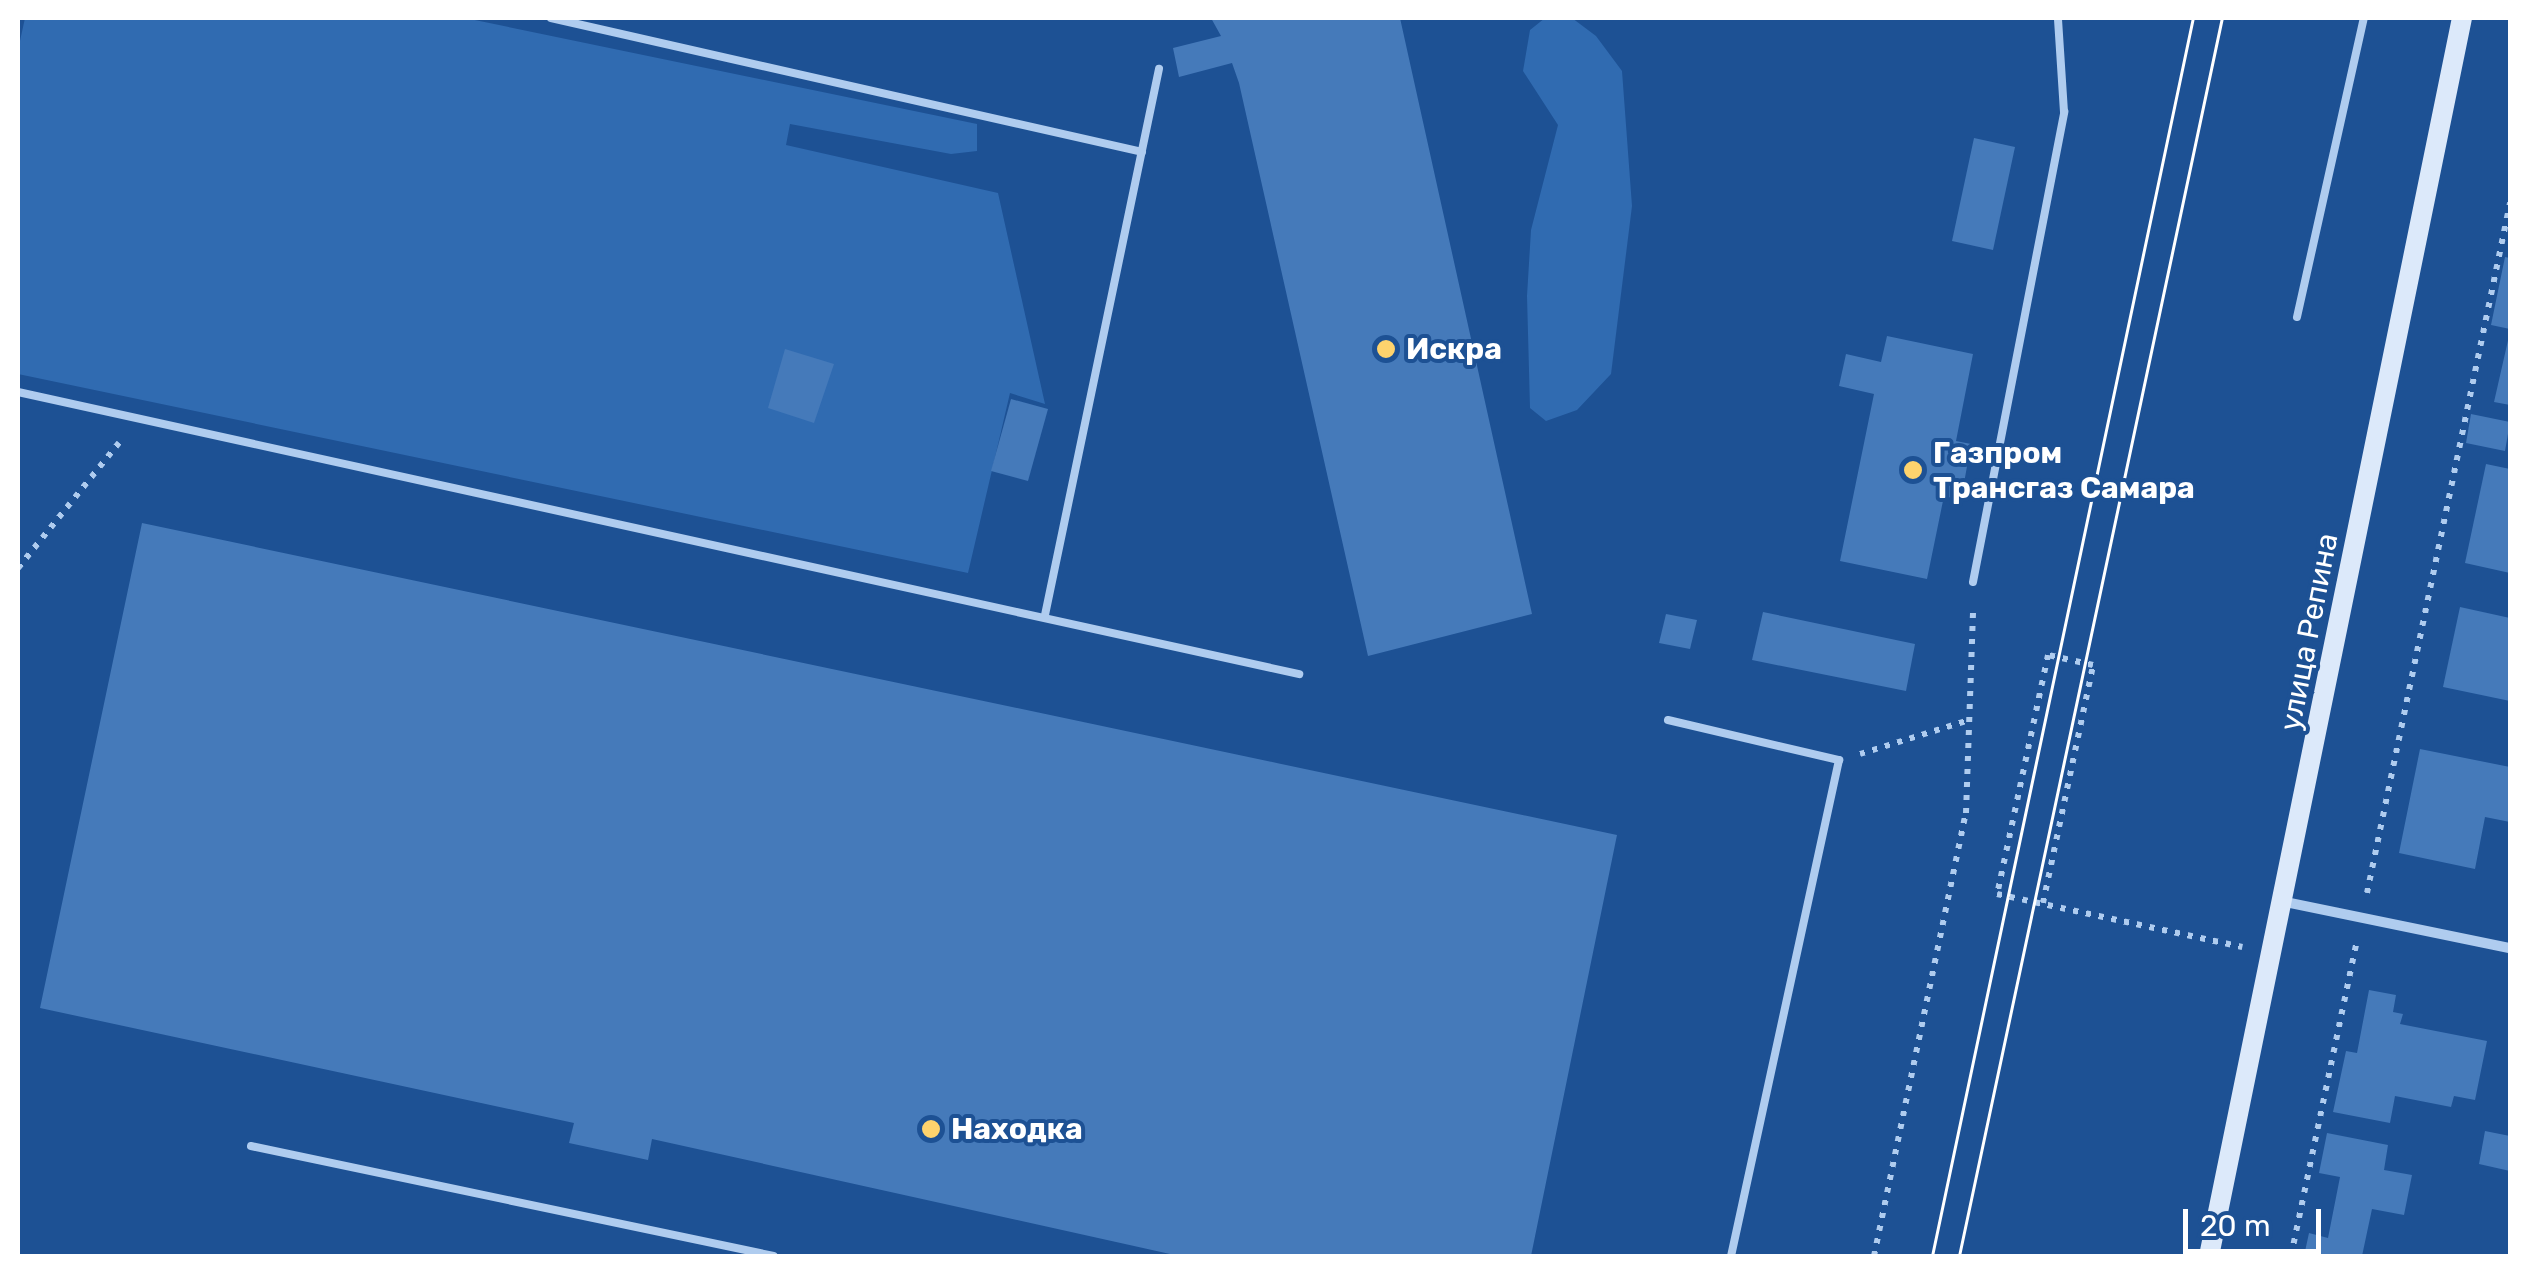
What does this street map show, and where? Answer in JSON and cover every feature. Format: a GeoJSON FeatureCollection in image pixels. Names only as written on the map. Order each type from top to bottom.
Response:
{"type":"FeatureCollection","features":[{"type":"Feature","properties":{"kind":"street","name":"улица Репина"},"geometry":{"type":"LineString","coordinates":[[2209,1256],[2285,902],[2462,18]]}},
{"type":"Feature","properties":{"kind":"street"},"geometry":{"type":"LineString","coordinates":[[2285,902],[2510,948]]}},
{"type":"Feature","properties":{"kind":"lane"},"geometry":{"type":"LineString","coordinates":[[552,18],[1142,152]]}},
{"type":"Feature","properties":{"kind":"lane"},"geometry":{"type":"LineString","coordinates":[[1974,582],[2064,112],[2058,18]]}},
{"type":"Feature","properties":{"kind":"lane"},"geometry":{"type":"LineString","coordinates":[[2296,317],[2364,18]]}},
{"type":"Feature","properties":{"kind":"lane"},"geometry":{"type":"LineString","coordinates":[[1045,615],[1159,69]]}},
{"type":"Feature","properties":{"kind":"lane"},"geometry":{"type":"LineString","coordinates":[[18,392],[1045,615],[1298,674]]}},
{"type":"Feature","properties":{"kind":"lane"},"geometry":{"type":"LineString","coordinates":[[1668,720],[1839,760],[1731,1256]]}},
{"type":"Feature","properties":{"kind":"lane"},"geometry":{"type":"LineString","coordinates":[[250,1146],[774,1256]]}},
{"type":"Feature","properties":{"kind":"path"},"geometry":{"type":"LineString","coordinates":[[2291,1256],[2510,203]]}},
{"type":"Feature","properties":{"kind":"path"},"geometry":{"type":"LineString","coordinates":[[18,568],[139,418]]}},
{"type":"Feature","properties":{"kind":"path"},"geometry":{"type":"LineString","coordinates":[[1874,1256],[1966,814],[1974,582]]}},
{"type":"Feature","properties":{"kind":"path"},"geometry":{"type":"LineString","coordinates":[[2043,903],[2094,665],[2048,656],[1997,894],[2274,954]]}},
{"type":"Feature","properties":{"kind":"path"},"geometry":{"type":"LineString","coordinates":[[1839,760],[1969,720]]}},
{"type":"Feature","properties":{"kind":"shaded area"},"geometry":{"type":"Polygon","coordinates":[[[25,18],[465,18],[977,124],[977,151],[951,154],[790,124],[786,145],[998,193],[1045,404],[1010,393],[968,573],[18,374],[18,50],[25,18]]]}},
{"type":"Feature","properties":{"kind":"shaded area"},"geometry":{"type":"Polygon","coordinates":[[[1545,18],[1572,18],[1596,36],[1622,71],[1632,206],[1611,374],[1577,410],[1546,421],[1530,408],[1527,296],[1531,230],[1558,125],[1523,71],[1530,30],[1545,18]]]}},
{"type":"Feature","properties":{"kind":"building","name":"Искра"},"geometry":{"type":"Polygon","coordinates":[[[1211,18],[1400,18],[1532,614],[1368,656],[1239,83],[1232,63],[1179,77],[1173,48],[1221,36],[1211,18]]]}},
{"type":"Feature","properties":{"kind":"building"},"geometry":{"type":"Polygon","coordinates":[[[1974,138],[2015,147],[1993,250],[1952,241],[1974,138]]]}},
{"type":"Feature","properties":{"kind":"building"},"geometry":{"type":"Polygon","coordinates":[[[2505,257],[2510,258],[2510,329],[2491,325],[2505,257]]]}},
{"type":"Feature","properties":{"kind":"building","name":"Газпром Трансгаз Самара"},"geometry":{"type":"Polygon","coordinates":[[[1887,336],[1973,354],[1956,441],[1971,444],[1961,500],[1944,496],[1927,579],[1840,561],[1874,394],[1839,386],[1846,354],[1881,362],[1887,336]]]}},
{"type":"Feature","properties":{"kind":"building"},"geometry":{"type":"Polygon","coordinates":[[[2510,336],[2510,405],[2494,402],[2510,336]]]}},
{"type":"Feature","properties":{"kind":"building"},"geometry":{"type":"Polygon","coordinates":[[[785,349],[834,364],[814,423],[768,408],[785,349]]]}},
{"type":"Feature","properties":{"kind":"building"},"geometry":{"type":"Polygon","coordinates":[[[1011,399],[1048,409],[1028,481],[991,471],[1011,399]]]}},
{"type":"Feature","properties":{"kind":"building"},"geometry":{"type":"Polygon","coordinates":[[[2471,414],[2510,422],[2505,451],[2466,443],[2471,414]]]}},
{"type":"Feature","properties":{"kind":"building"},"geometry":{"type":"Polygon","coordinates":[[[2486,464],[2510,469],[2510,573],[2465,563],[2486,464]]]}},
{"type":"Feature","properties":{"kind":"building"},"geometry":{"type":"Polygon","coordinates":[[[142,523],[1617,835],[1531,1256],[1179,1256],[652,1139],[648,1160],[569,1143],[574,1123],[40,1008],[142,523]]]}},
{"type":"Feature","properties":{"kind":"building"},"geometry":{"type":"Polygon","coordinates":[[[2460,607],[2510,618],[2510,701],[2443,687],[2460,607]]]}},
{"type":"Feature","properties":{"kind":"building"},"geometry":{"type":"Polygon","coordinates":[[[1763,612],[1915,644],[1906,691],[1752,660],[1763,612]]]}},
{"type":"Feature","properties":{"kind":"building"},"geometry":{"type":"Polygon","coordinates":[[[1666,614],[1697,620],[1690,649],[1659,643],[1666,614]]]}},
{"type":"Feature","properties":{"kind":"building"},"geometry":{"type":"Polygon","coordinates":[[[2420,749],[2510,767],[2510,822],[2485,817],[2475,869],[2399,853],[2420,749]]]}},
{"type":"Feature","properties":{"kind":"building"},"geometry":{"type":"Polygon","coordinates":[[[2369,990],[2396,995],[2393,1012],[2403,1014],[2400,1024],[2487,1041],[2475,1100],[2454,1096],[2451,1107],[2395,1096],[2390,1123],[2333,1112],[2346,1051],[2357,1053],[2369,990]]]}},
{"type":"Feature","properties":{"kind":"building"},"geometry":{"type":"Polygon","coordinates":[[[2485,1131],[2510,1136],[2510,1171],[2479,1164],[2485,1131]]]}},
{"type":"Feature","properties":{"kind":"building"},"geometry":{"type":"Polygon","coordinates":[[[2327,1133],[2388,1145],[2384,1170],[2412,1175],[2404,1215],[2372,1209],[2362,1256],[2304,1256],[2309,1233],[2328,1238],[2340,1177],[2319,1173],[2327,1133]]]}},
{"type":"Feature","properties":{"kind":"tram line"},"geometry":{"type":"LineString","coordinates":[[1932,1256],[2193,18]]}},
{"type":"Feature","properties":{"kind":"tram line"},"geometry":{"type":"LineString","coordinates":[[1959,1256],[2222,18]]}},
{"type":"Feature","properties":{"kind":"place","name":"Искра"},"geometry":{"type":"Point","coordinates":[1386,349]}},
{"type":"Feature","properties":{"kind":"place","name":"Газпром Трансгаз Самара"},"geometry":{"type":"Point","coordinates":[1913,470]}},
{"type":"Feature","properties":{"kind":"place","name":"Находка"},"geometry":{"type":"Point","coordinates":[931,1129]}}]}
